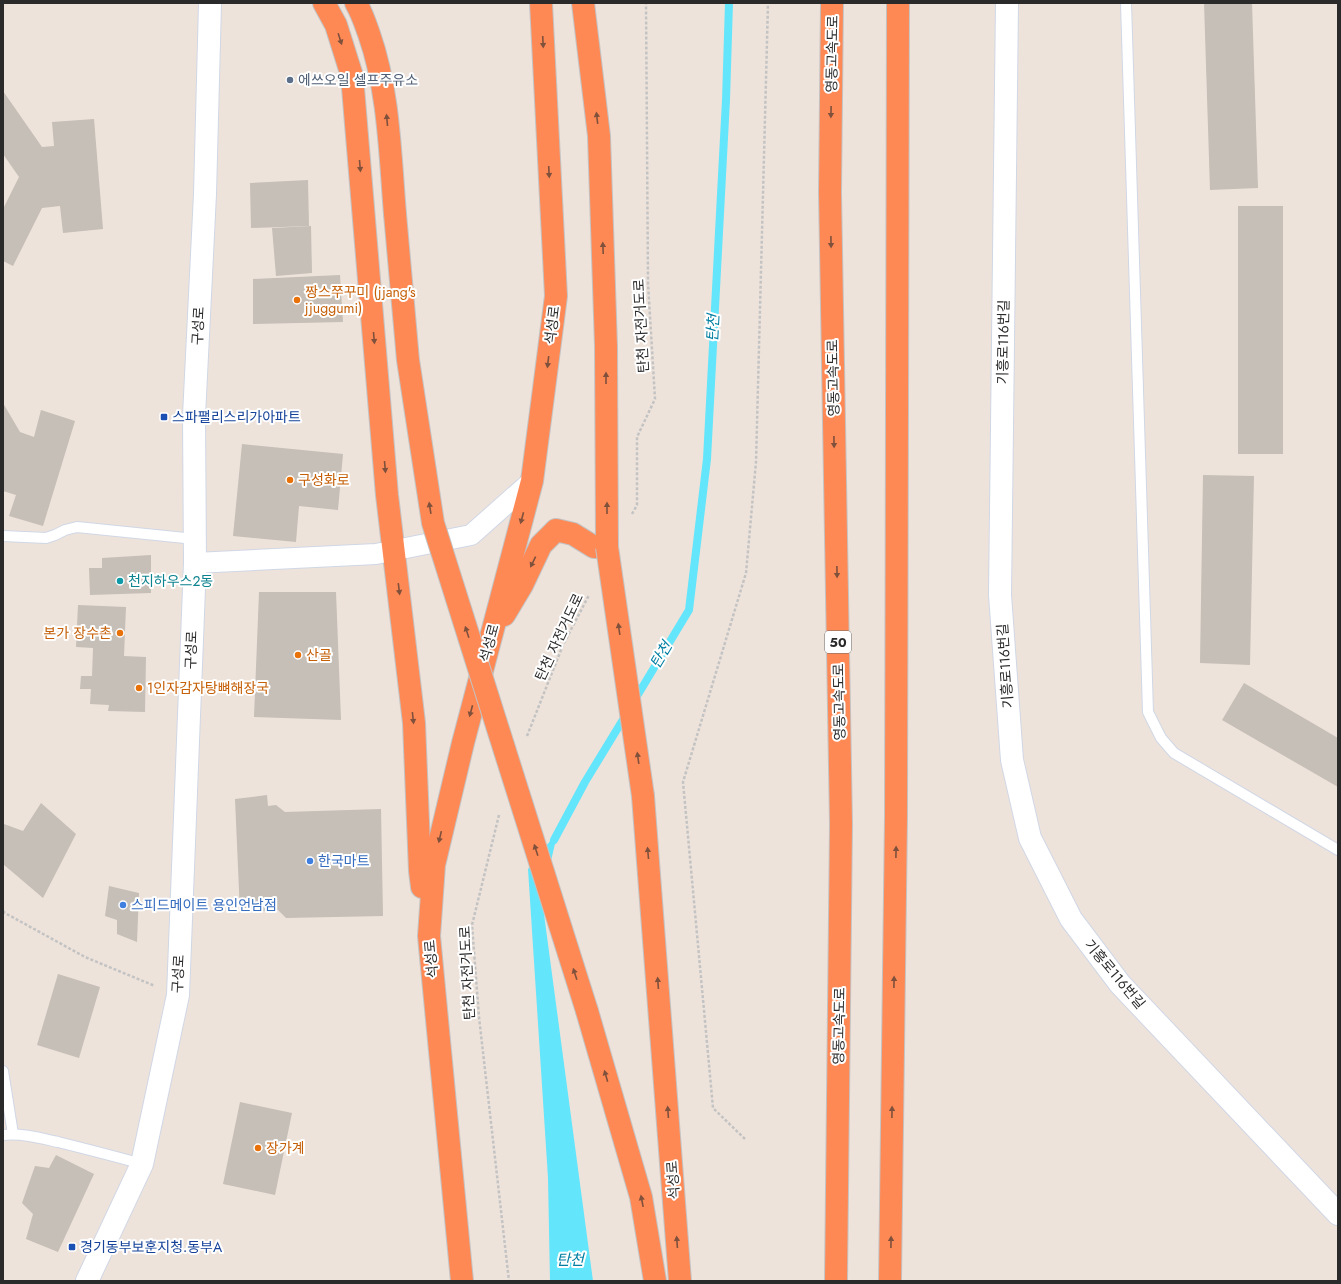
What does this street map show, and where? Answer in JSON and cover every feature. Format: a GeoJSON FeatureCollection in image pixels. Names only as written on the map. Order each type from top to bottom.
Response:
{"type":"FeatureCollection","features":[{"type":"Feature","properties":{"kind":"highway"},"geometry":{"type":"LineString","coordinates":[[324,3],[336,25],[352,76],[387,495],[414,723],[420,871],[428,936]]}},
{"type":"Feature","properties":{"kind":"highway"},"geometry":{"type":"LineString","coordinates":[[356,3],[375,52],[385,99],[408,360],[432,523],[587,1011],[641,1197],[655,1281]]}},
{"type":"Feature","properties":{"kind":"highway","name":"석성로"},"geometry":{"type":"LineString","coordinates":[[462,1281],[428,936],[434,865],[463,743],[532,481],[556,296],[541,3]]}},
{"type":"Feature","properties":{"kind":"highway","name":"석성로"},"geometry":{"type":"LineString","coordinates":[[583,3],[599,136],[606,346],[607,547],[643,796],[680,1281]]}},
{"type":"Feature","properties":{"kind":"highway","name":"영동고속도로"},"geometry":{"type":"LineString","coordinates":[[832,3],[830,192],[841,824],[836,1281]]}},
{"type":"Feature","properties":{"kind":"highway"},"geometry":{"type":"LineString","coordinates":[[890,1281],[896,817],[898,3]]}},
{"type":"Feature","properties":{"kind":"highway"},"geometry":{"type":"LineString","coordinates":[[491,638],[522,585],[541,545],[556,530],[573,534],[594,547],[607,547]]}},
{"type":"Feature","properties":{"kind":"street","name":"구성로"},"geometry":{"type":"LineString","coordinates":[[87,1281],[142,1164],[178,995],[195,539],[194,409],[205,194],[210,3]]}},
{"type":"Feature","properties":{"kind":"street","name":"기흥로116번길"},"geometry":{"type":"LineString","coordinates":[[1007,3],[1000,594],[1012,760],[1030,838],[1071,919],[1120,984],[1338,1214]]}},
{"type":"Feature","properties":{"kind":"street"},"geometry":{"type":"LineString","coordinates":[[194,563],[376,554],[471,536],[532,481]]}},
{"type":"Feature","properties":{"kind":"lane"},"geometry":{"type":"LineString","coordinates":[[1126,3],[1148,712],[1161,738],[1174,753],[1338,850]]}},
{"type":"Feature","properties":{"kind":"lane"},"geometry":{"type":"LineString","coordinates":[[3,536],[46,538],[77,527],[195,539]]}},
{"type":"Feature","properties":{"kind":"lane"},"geometry":{"type":"LineString","coordinates":[[3,1071],[8,1135],[30,1136],[93,1150],[142,1164]]}},
{"type":"Feature","properties":{"kind":"path","name":"탄천 자전거도로"},"geometry":{"type":"LineString","coordinates":[[629,518],[637,504],[636,437],[655,399],[648,283],[646,3]]}},
{"type":"Feature","properties":{"kind":"path"},"geometry":{"type":"LineString","coordinates":[[745,1139],[713,1108],[683,782],[746,573],[756,462],[768,3]]}},
{"type":"Feature","properties":{"kind":"path","name":"탄천 자전거도로"},"geometry":{"type":"LineString","coordinates":[[526,740],[563,645],[593,589]]}},
{"type":"Feature","properties":{"kind":"path","name":"탄천 자전거도로"},"geometry":{"type":"LineString","coordinates":[[499,814],[472,925],[479,1017],[509,1281]]}},
{"type":"Feature","properties":{"kind":"path"},"geometry":{"type":"LineString","coordinates":[[3,911],[85,957],[178,995]]}},
{"type":"Feature","properties":{"kind":"water","name":"탄천"},"geometry":{"type":"Polygon","coordinates":[[[558,831],[542,899],[593,1281],[550,1281],[548,1178],[528,869],[558,831]]]}},
{"type":"Feature","properties":{"kind":"building"},"geometry":{"type":"Polygon","coordinates":[[[1204,3],[1252,3],[1258,188],[1210,190],[1204,3]]]}},
{"type":"Feature","properties":{"kind":"building"},"geometry":{"type":"Polygon","coordinates":[[[3,91],[42,147],[54,146],[52,122],[94,119],[103,229],[63,233],[60,206],[42,208],[13,266],[3,261],[3,209],[19,177],[3,154],[3,91]]]}},
{"type":"Feature","properties":{"kind":"building"},"geometry":{"type":"Polygon","coordinates":[[[308,180],[309,226],[251,228],[250,183],[308,180]]]}},
{"type":"Feature","properties":{"kind":"building"},"geometry":{"type":"Polygon","coordinates":[[[1238,206],[1283,206],[1283,454],[1238,454],[1238,206]]]}},
{"type":"Feature","properties":{"kind":"building"},"geometry":{"type":"Polygon","coordinates":[[[311,226],[312,273],[276,276],[272,228],[311,226]]]}},
{"type":"Feature","properties":{"kind":"building","name":"짱스쭈꾸미 (jjang's jjuggumi)"},"geometry":{"type":"Polygon","coordinates":[[[340,275],[343,322],[253,324],[253,279],[340,275]]]}},
{"type":"Feature","properties":{"kind":"building"},"geometry":{"type":"Polygon","coordinates":[[[3,403],[20,432],[34,437],[41,410],[75,421],[43,526],[9,516],[16,495],[3,491],[3,403]]]}},
{"type":"Feature","properties":{"kind":"building","name":"구성화로"},"geometry":{"type":"Polygon","coordinates":[[[242,444],[343,454],[338,510],[299,506],[296,542],[233,536],[242,444]]]}},
{"type":"Feature","properties":{"kind":"building"},"geometry":{"type":"Polygon","coordinates":[[[1203,475],[1254,476],[1250,665],[1200,663],[1203,475]]]}},
{"type":"Feature","properties":{"kind":"building","name":"천지하우스2동"},"geometry":{"type":"Polygon","coordinates":[[[151,555],[151,593],[90,595],[89,568],[102,568],[102,558],[151,555]]]}},
{"type":"Feature","properties":{"kind":"building","name":"산골"},"geometry":{"type":"Polygon","coordinates":[[[259,592],[336,592],[341,720],[254,717],[259,592]]]}},
{"type":"Feature","properties":{"kind":"building"},"geometry":{"type":"Polygon","coordinates":[[[78,605],[126,607],[124,656],[146,657],[145,712],[108,711],[109,705],[90,704],[91,689],[80,689],[81,676],[92,676],[93,648],[76,647],[78,605]]]}},
{"type":"Feature","properties":{"kind":"building"},"geometry":{"type":"Polygon","coordinates":[[[1244,683],[1338,738],[1338,787],[1222,720],[1244,683]]]}},
{"type":"Feature","properties":{"kind":"building","name":"한국마트"},"geometry":{"type":"Polygon","coordinates":[[[267,795],[268,806],[276,805],[285,812],[381,809],[383,916],[286,918],[278,910],[240,913],[235,799],[267,795]]]}},
{"type":"Feature","properties":{"kind":"building"},"geometry":{"type":"Polygon","coordinates":[[[41,803],[76,834],[43,898],[3,864],[3,825],[4,824],[23,831],[41,803]]]}},
{"type":"Feature","properties":{"kind":"building","name":"스피드메이트 용인언남점"},"geometry":{"type":"Polygon","coordinates":[[[109,886],[139,893],[137,942],[117,934],[117,920],[105,916],[109,886]]]}},
{"type":"Feature","properties":{"kind":"building"},"geometry":{"type":"Polygon","coordinates":[[[58,974],[100,987],[79,1058],[37,1045],[58,974]]]}},
{"type":"Feature","properties":{"kind":"building","name":"장가계"},"geometry":{"type":"Polygon","coordinates":[[[240,1102],[292,1113],[275,1195],[223,1184],[240,1102]]]}},
{"type":"Feature","properties":{"kind":"building"},"geometry":{"type":"Polygon","coordinates":[[[56,1155],[94,1174],[58,1252],[26,1239],[33,1214],[22,1203],[35,1166],[49,1168],[56,1155]]]}},
{"type":"Feature","properties":{"kind":"waterway","name":"탄천"},"geometry":{"type":"LineString","coordinates":[[634,701],[689,610],[707,459],[726,100],[729,3]]}},
{"type":"Feature","properties":{"kind":"waterway","name":"탄천"},"geometry":{"type":"LineString","coordinates":[[554,840],[585,782],[627,713]]}},
{"type":"Feature","properties":{"kind":"place","name":"에쓰오일 셀프주유소"},"geometry":{"type":"Point","coordinates":[290,80]}},
{"type":"Feature","properties":{"kind":"place","name":"짱스쭈꾸미 (jjang's jjuggumi)"},"geometry":{"type":"Point","coordinates":[297,300]}},
{"type":"Feature","properties":{"kind":"place","name":"스파팰리스리가아파트"},"geometry":{"type":"Point","coordinates":[164,417]}},
{"type":"Feature","properties":{"kind":"place","name":"구성화로"},"geometry":{"type":"Point","coordinates":[290,480]}},
{"type":"Feature","properties":{"kind":"place","name":"천지하우스2동"},"geometry":{"type":"Point","coordinates":[120,581]}},
{"type":"Feature","properties":{"kind":"place","name":"본가 장수촌"},"geometry":{"type":"Point","coordinates":[120,633]}},
{"type":"Feature","properties":{"kind":"place","name":"산골"},"geometry":{"type":"Point","coordinates":[298,655]}},
{"type":"Feature","properties":{"kind":"place","name":"1인자감자탕뼈해장국"},"geometry":{"type":"Point","coordinates":[139,688]}},
{"type":"Feature","properties":{"kind":"place","name":"한국마트"},"geometry":{"type":"Point","coordinates":[310,861]}},
{"type":"Feature","properties":{"kind":"place","name":"스피드메이트 용인언남점"},"geometry":{"type":"Point","coordinates":[123,905]}},
{"type":"Feature","properties":{"kind":"place","name":"장가계"},"geometry":{"type":"Point","coordinates":[258,1148]}},
{"type":"Feature","properties":{"kind":"place","name":"경기동부보훈지청.동부A"},"geometry":{"type":"Point","coordinates":[72,1247]}}]}
